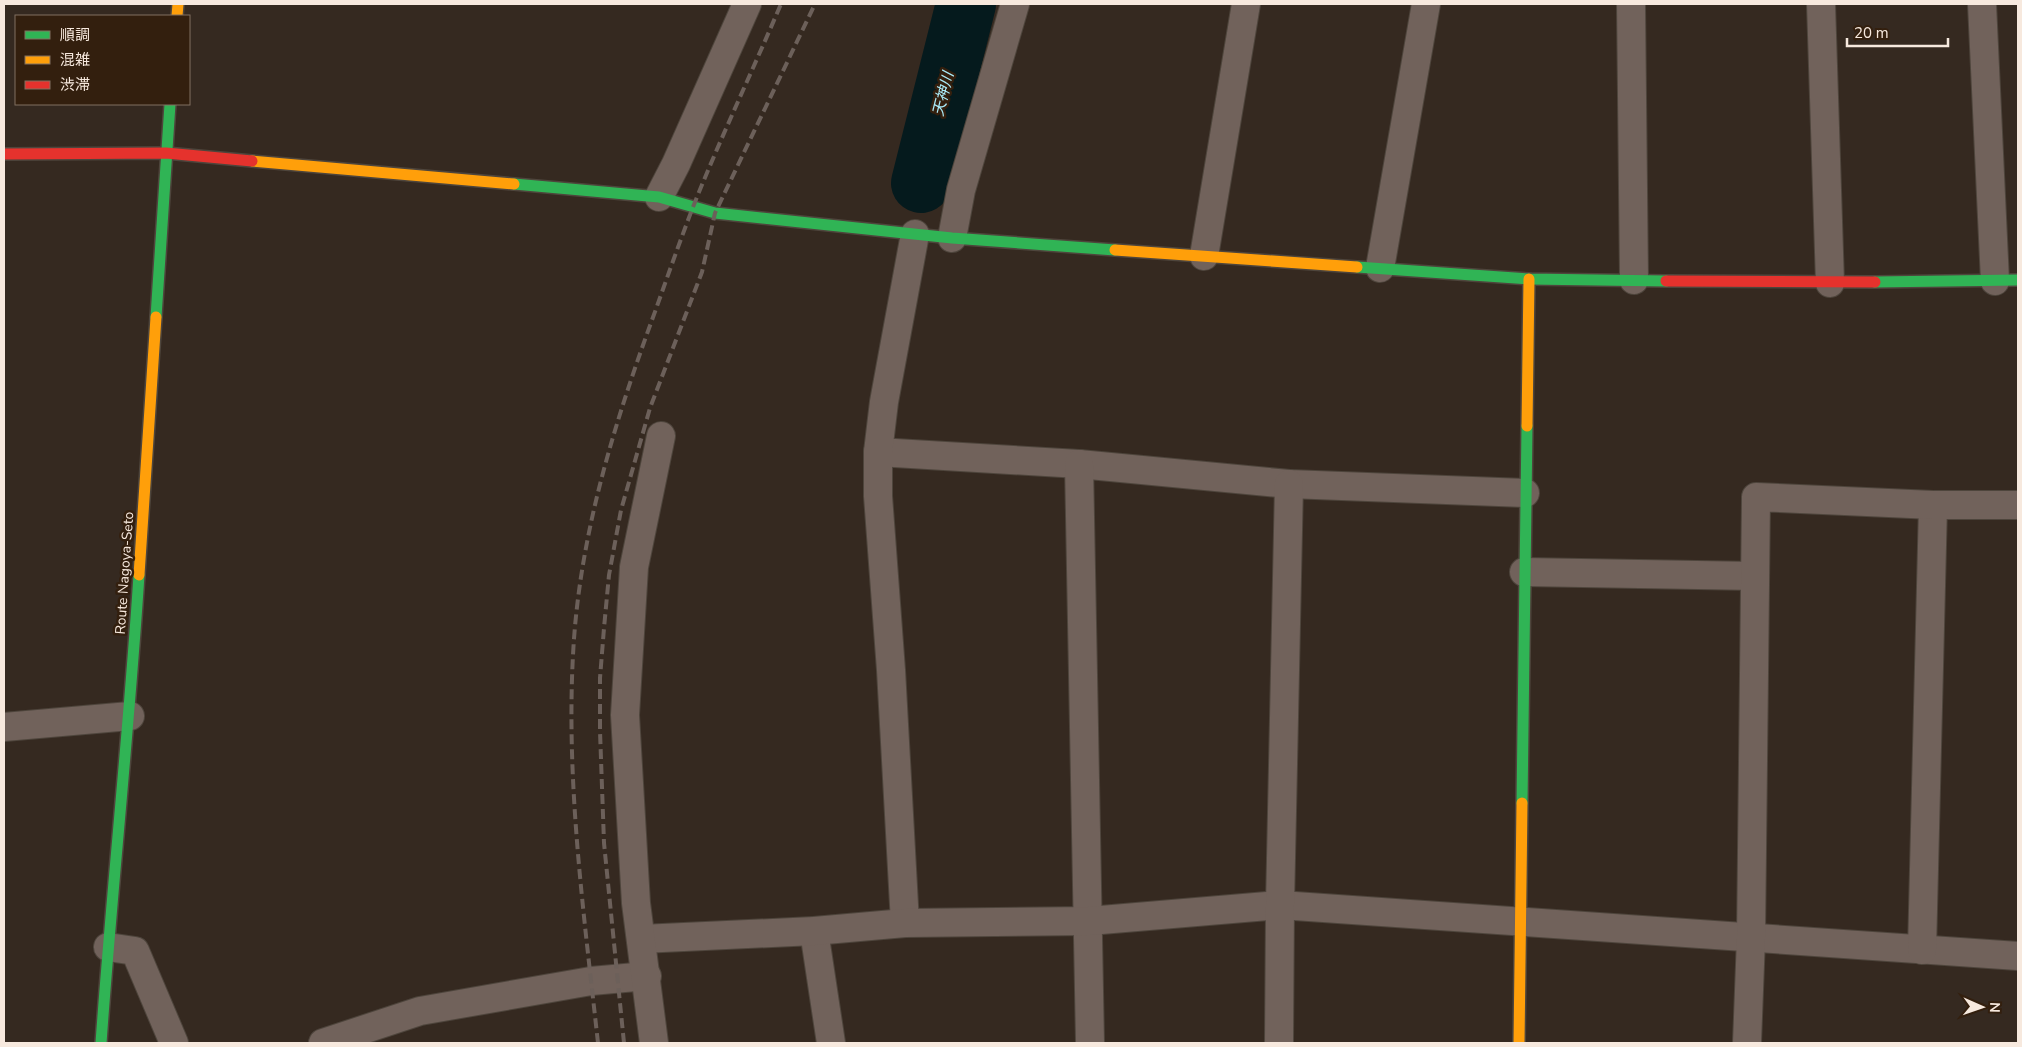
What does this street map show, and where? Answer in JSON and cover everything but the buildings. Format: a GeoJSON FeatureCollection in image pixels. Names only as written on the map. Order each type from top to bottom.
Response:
{"type":"FeatureCollection","features":[{"type":"Feature","properties":{"kind":"street"},"geometry":{"type":"LineString","coordinates":[[659,197],[676,164],[747,4]]}},
{"type":"Feature","properties":{"kind":"street"},"geometry":{"type":"LineString","coordinates":[[952,238],[960,190],[1015,4]]}},
{"type":"Feature","properties":{"kind":"street"},"geometry":{"type":"LineString","coordinates":[[1204,256],[1246,4]]}},
{"type":"Feature","properties":{"kind":"street"},"geometry":{"type":"LineString","coordinates":[[1380,268],[1426,4]]}},
{"type":"Feature","properties":{"kind":"street"},"geometry":{"type":"LineString","coordinates":[[1631,4],[1634,280]]}},
{"type":"Feature","properties":{"kind":"street"},"geometry":{"type":"LineString","coordinates":[[1820,4],[1830,283]]}},
{"type":"Feature","properties":{"kind":"street"},"geometry":{"type":"LineString","coordinates":[[4,154],[166,153],[659,197],[715,213],[952,238],[1528,279],[1830,283],[2007,280],[1982,4]]}},
{"type":"Feature","properties":{"kind":"street","name":"Route Nagoya-Seto"},"geometry":{"type":"LineString","coordinates":[[101,1043],[108,947],[130,716],[170,105]]}},
{"type":"Feature","properties":{"kind":"street"},"geometry":{"type":"LineString","coordinates":[[905,923],[891,670],[878,496],[878,452],[889,374],[915,234]]}},
{"type":"Feature","properties":{"kind":"street"},"geometry":{"type":"LineString","coordinates":[[1519,1043],[1522,921],[1528,279]]}},
{"type":"Feature","properties":{"kind":"street"},"geometry":{"type":"LineString","coordinates":[[654,1043],[647,976],[636,903],[625,715],[634,567],[661,436]]}},
{"type":"Feature","properties":{"kind":"street"},"geometry":{"type":"LineString","coordinates":[[878,452],[1079,464],[1289,484],[1525,493]]}},
{"type":"Feature","properties":{"kind":"street"},"geometry":{"type":"LineString","coordinates":[[1079,464],[1090,1043]]}},
{"type":"Feature","properties":{"kind":"street"},"geometry":{"type":"LineString","coordinates":[[1279,1043],[1289,484]]}},
{"type":"Feature","properties":{"kind":"street"},"geometry":{"type":"LineString","coordinates":[[1747,1043],[1751,938],[1756,497],[1933,505],[2018,505]]}},
{"type":"Feature","properties":{"kind":"street"},"geometry":{"type":"LineString","coordinates":[[1922,950],[1933,505]]}},
{"type":"Feature","properties":{"kind":"street"},"geometry":{"type":"LineString","coordinates":[[1524,572],[1755,576]]}},
{"type":"Feature","properties":{"kind":"street"},"geometry":{"type":"LineString","coordinates":[[4,727],[130,716]]}},
{"type":"Feature","properties":{"kind":"street"},"geometry":{"type":"LineString","coordinates":[[641,939],[814,931],[905,923],[1089,921],[1280,905],[2018,956]]}},
{"type":"Feature","properties":{"kind":"street"},"geometry":{"type":"LineString","coordinates":[[814,931],[831,1043]]}},
{"type":"Feature","properties":{"kind":"street"},"geometry":{"type":"LineString","coordinates":[[108,947],[135,952],[174,1043]]}},
{"type":"Feature","properties":{"kind":"street"},"geometry":{"type":"LineString","coordinates":[[336,1041],[420,1011],[591,981],[647,976]]}},
{"type":"Feature","properties":{"kind":"waterway","name":"天神川"},"geometry":{"type":"LineString","coordinates":[[921,183],[966,4]]}},
{"type":"Feature","properties":{"kind":"railway"},"geometry":{"type":"LineString","coordinates":[[598,1043],[582,898],[572,752],[571,703],[573,655],[583,566],[601,479],[641,351],[693,207],[781,4]]}},
{"type":"Feature","properties":{"kind":"railway"},"geometry":{"type":"LineString","coordinates":[[624,1043],[604,843],[600,731],[600,678],[609,575],[621,510],[650,408],[702,272],[715,213],[815,4]]}},
{"type":"Feature","properties":{"kind":"traffic: fast"},"geometry":{"type":"LineString","coordinates":[[156,317],[170,105]]}},
{"type":"Feature","properties":{"kind":"traffic: fast"},"geometry":{"type":"LineString","coordinates":[[514,184],[659,197],[715,213],[952,238],[1115,250]]}},
{"type":"Feature","properties":{"kind":"traffic: fast"},"geometry":{"type":"LineString","coordinates":[[1357,267],[1529,279],[1666,281]]}},
{"type":"Feature","properties":{"kind":"traffic: fast"},"geometry":{"type":"LineString","coordinates":[[1875,282],[2018,280]]}},
{"type":"Feature","properties":{"kind":"traffic: fast"},"geometry":{"type":"LineString","coordinates":[[1522,803],[1527,426]]}},
{"type":"Feature","properties":{"kind":"traffic: fast"},"geometry":{"type":"LineString","coordinates":[[101,1043],[139,575]]}},
{"type":"Feature","properties":{"kind":"traffic: slow"},"geometry":{"type":"LineString","coordinates":[[177,15],[178,4]]}},
{"type":"Feature","properties":{"kind":"traffic: slow"},"geometry":{"type":"LineString","coordinates":[[252,161],[514,184]]}},
{"type":"Feature","properties":{"kind":"traffic: slow"},"geometry":{"type":"LineString","coordinates":[[1115,250],[1357,267]]}},
{"type":"Feature","properties":{"kind":"traffic: slow"},"geometry":{"type":"LineString","coordinates":[[1527,426],[1529,279]]}},
{"type":"Feature","properties":{"kind":"traffic: slow"},"geometry":{"type":"LineString","coordinates":[[139,575],[156,317]]}},
{"type":"Feature","properties":{"kind":"traffic: slow"},"geometry":{"type":"LineString","coordinates":[[1519,1043],[1522,803]]}},
{"type":"Feature","properties":{"kind":"traffic: jam"},"geometry":{"type":"LineString","coordinates":[[4,154],[166,153],[252,161]]}},
{"type":"Feature","properties":{"kind":"traffic: jam"},"geometry":{"type":"LineString","coordinates":[[1666,281],[1875,282]]}}]}
